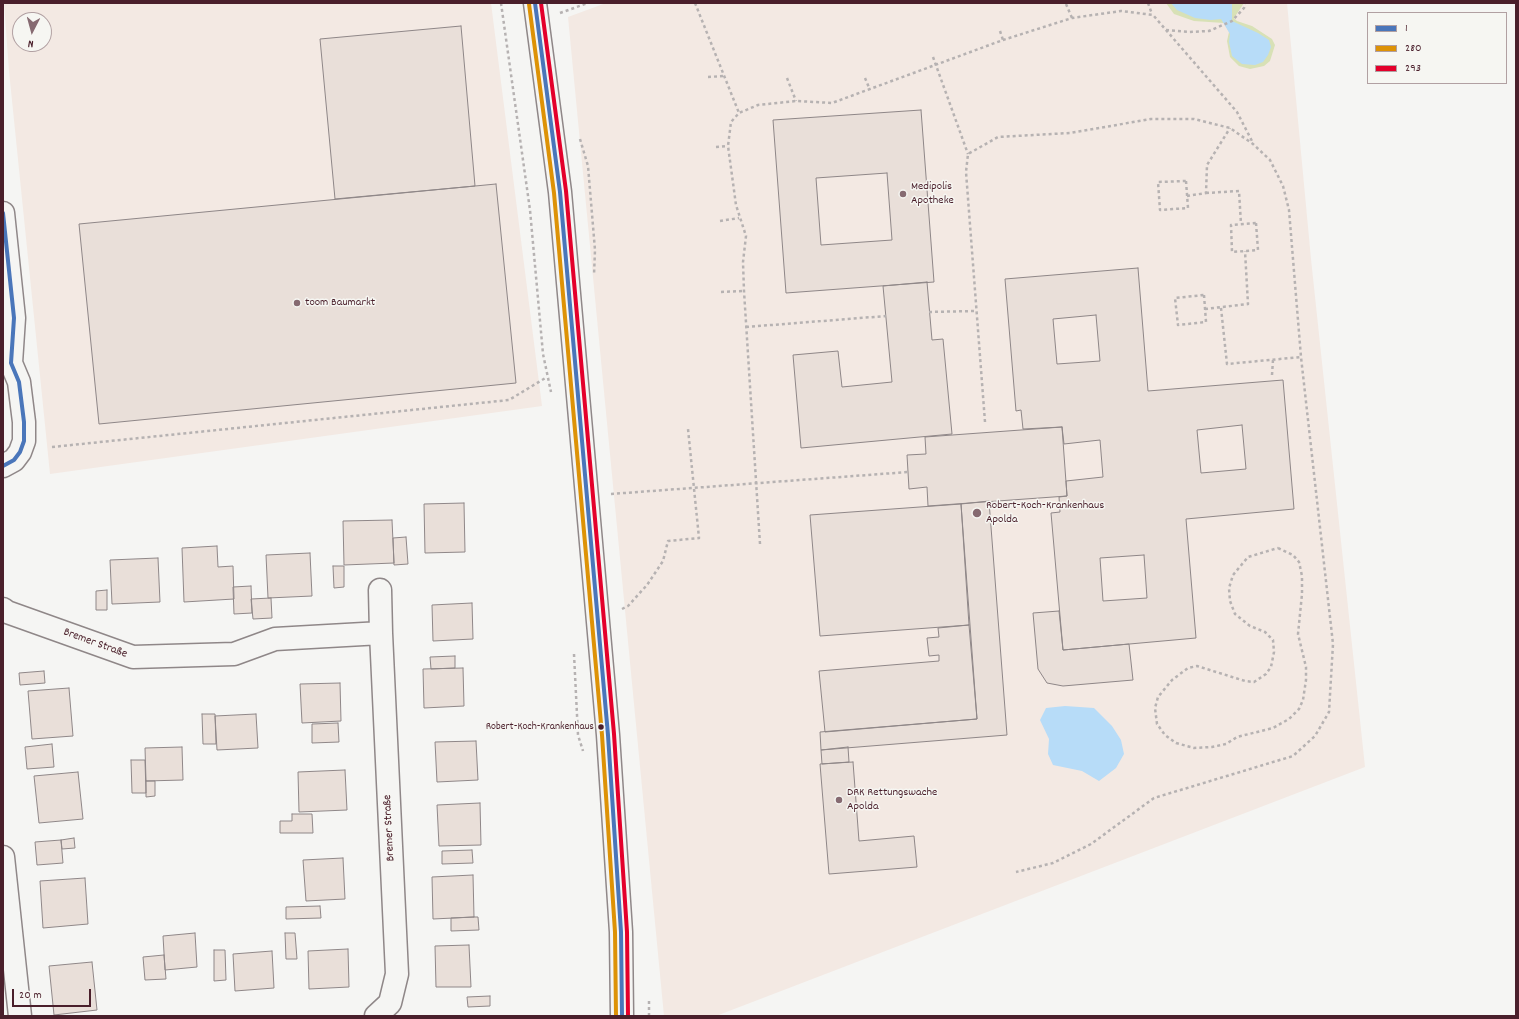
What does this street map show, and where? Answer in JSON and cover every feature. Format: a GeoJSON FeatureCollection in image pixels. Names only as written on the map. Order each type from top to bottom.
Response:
{"type":"FeatureCollection","features":[{"type":"Feature","properties":{"kind":"street"},"geometry":{"type":"LineString","coordinates":[[535,3],[560,192],[609,742],[620,932],[622,1016]]}},
{"type":"Feature","properties":{"kind":"street"},"geometry":{"type":"LineString","coordinates":[[3,213],[14,318],[7,366],[19,382],[24,422],[24,441],[20,452],[14,460],[3,466]]}},
{"type":"Feature","properties":{"kind":"street","name":"Bremer Straße"},"geometry":{"type":"LineString","coordinates":[[376,1016],[390,1004],[397,974],[380,590]]}},
{"type":"Feature","properties":{"kind":"street","name":"Bremer Straße"},"geometry":{"type":"LineString","coordinates":[[3,609],[133,657],[234,654],[274,639],[381,633]]}},
{"type":"Feature","properties":{"kind":"street"},"geometry":{"type":"LineString","coordinates":[[3,856],[20,1016]]}},
{"type":"Feature","properties":{"kind":"path"},"geometry":{"type":"LineString","coordinates":[[501,3],[530,210],[543,354],[552,397]]}},
{"type":"Feature","properties":{"kind":"path"},"geometry":{"type":"LineString","coordinates":[[695,3],[739,113]]}},
{"type":"Feature","properties":{"kind":"path"},"geometry":{"type":"LineString","coordinates":[[1148,3],[1153,15],[1237,112],[1253,144]]}},
{"type":"Feature","properties":{"kind":"path"},"geometry":{"type":"LineString","coordinates":[[1166,30],[1189,32],[1209,31],[1232,21],[1244,8],[1245,3]]}},
{"type":"Feature","properties":{"kind":"path"},"geometry":{"type":"LineString","coordinates":[[1066,4],[1072,18]]}},
{"type":"Feature","properties":{"kind":"path"},"geometry":{"type":"LineString","coordinates":[[760,544],[744,291],[743,262],[746,236],[736,205],[728,146],[731,122],[739,113],[758,105],[796,100],[832,103],[1003,40],[1072,18],[1121,11],[1153,15]]}},
{"type":"Feature","properties":{"kind":"path"},"geometry":{"type":"LineString","coordinates":[[1000,31],[1003,40]]}},
{"type":"Feature","properties":{"kind":"path"},"geometry":{"type":"LineString","coordinates":[[933,57],[968,154],[966,172],[985,422]]}},
{"type":"Feature","properties":{"kind":"path"},"geometry":{"type":"LineString","coordinates":[[708,77],[724,76]]}},
{"type":"Feature","properties":{"kind":"path"},"geometry":{"type":"LineString","coordinates":[[787,78],[796,100]]}},
{"type":"Feature","properties":{"kind":"path"},"geometry":{"type":"LineString","coordinates":[[865,78],[870,90]]}},
{"type":"Feature","properties":{"kind":"path"},"geometry":{"type":"LineString","coordinates":[[968,154],[998,137],[1070,133],[1151,119],[1194,119],[1230,128],[1253,144],[1270,160],[1283,186],[1289,210],[1300,357],[1333,644],[1329,712],[1315,736],[1293,756],[1154,798],[1091,844],[1053,863],[1016,872]]}},
{"type":"Feature","properties":{"kind":"path"},"geometry":{"type":"LineString","coordinates":[[1206,193],[1207,165],[1230,128]]}},
{"type":"Feature","properties":{"kind":"path"},"geometry":{"type":"LineString","coordinates":[[716,147],[728,146]]}},
{"type":"Feature","properties":{"kind":"path"},"geometry":{"type":"LineString","coordinates":[[1186,181],[1187,196],[1188,208],[1160,210],[1158,182],[1186,181]]}},
{"type":"Feature","properties":{"kind":"path"},"geometry":{"type":"LineString","coordinates":[[1187,196],[1239,191],[1241,224]]}},
{"type":"Feature","properties":{"kind":"path"},"geometry":{"type":"LineString","coordinates":[[720,221],[739,218]]}},
{"type":"Feature","properties":{"kind":"path"},"geometry":{"type":"LineString","coordinates":[[1256,223],[1258,250],[1245,251],[1232,252],[1231,225],[1256,223]]}},
{"type":"Feature","properties":{"kind":"path"},"geometry":{"type":"LineString","coordinates":[[1205,309],[1248,304],[1245,251]]}},
{"type":"Feature","properties":{"kind":"path"},"geometry":{"type":"LineString","coordinates":[[721,292],[744,291]]}},
{"type":"Feature","properties":{"kind":"path"},"geometry":{"type":"LineString","coordinates":[[1204,295],[1205,309],[1206,322],[1178,325],[1175,298],[1204,295]]}},
{"type":"Feature","properties":{"kind":"path"},"geometry":{"type":"LineString","coordinates":[[1221,308],[1227,364],[1300,357]]}},
{"type":"Feature","properties":{"kind":"path"},"geometry":{"type":"LineString","coordinates":[[930,312],[976,311]]}},
{"type":"Feature","properties":{"kind":"path"},"geometry":{"type":"LineString","coordinates":[[746,327],[886,316]]}},
{"type":"Feature","properties":{"kind":"path"},"geometry":{"type":"LineString","coordinates":[[1272,360],[1272,375]]}},
{"type":"Feature","properties":{"kind":"path"},"geometry":{"type":"LineString","coordinates":[[52,447],[509,400],[547,377]]}},
{"type":"Feature","properties":{"kind":"path"},"geometry":{"type":"LineString","coordinates":[[616,611],[628,606],[647,585],[663,561],[668,541],[699,538],[688,429]]}},
{"type":"Feature","properties":{"kind":"path"},"geometry":{"type":"LineString","coordinates":[[587,496],[908,472]]}},
{"type":"Feature","properties":{"kind":"path"},"geometry":{"type":"LineString","coordinates":[[1278,548],[1293,555],[1299,562],[1302,576],[1302,594],[1298,634],[1306,667],[1303,700],[1299,709],[1289,719],[1272,728],[1237,737],[1226,744],[1212,747],[1194,748],[1176,743],[1165,735],[1157,724],[1155,708],[1158,697],[1172,680],[1188,668],[1197,666],[1245,681],[1254,682],[1266,674],[1271,667],[1274,652],[1273,640],[1265,632],[1250,626],[1235,614],[1230,601],[1229,588],[1233,575],[1248,557],[1278,548]]}},
{"type":"Feature","properties":{"kind":"shaded area"},"geometry":{"type":"Polygon","coordinates":[[[4,3],[491,3],[542,406],[50,474],[9,71],[4,3]]]}},
{"type":"Feature","properties":{"kind":"shaded area","name":"Robert-Koch-Krankenhaus Apolda"},"geometry":{"type":"Polygon","coordinates":[[[606,3],[1287,3],[1311,259],[1365,767],[716,1016],[664,1016],[568,17],[606,3]]]}},
{"type":"Feature","properties":{"kind":"green space"},"geometry":{"type":"Polygon","coordinates":[[[1166,3],[1244,3],[1234,18],[1237,21],[1252,26],[1272,39],[1275,45],[1270,61],[1264,66],[1250,69],[1239,66],[1230,57],[1227,41],[1229,32],[1224,23],[1194,21],[1174,14],[1166,3]]]}},
{"type":"Feature","properties":{"kind":"water"},"geometry":{"type":"Polygon","coordinates":[[[1171,3],[1232,3],[1232,21],[1258,33],[1269,40],[1271,47],[1268,55],[1263,62],[1255,65],[1242,64],[1232,56],[1229,42],[1230,34],[1221,19],[1211,20],[1195,18],[1177,10],[1171,3]]]}},
{"type":"Feature","properties":{"kind":"water"},"geometry":{"type":"Polygon","coordinates":[[[1065,706],[1094,708],[1112,726],[1121,740],[1124,754],[1116,768],[1099,781],[1082,771],[1053,765],[1048,754],[1049,739],[1040,720],[1046,708],[1065,706]]]}},
{"type":"Feature","properties":{"kind":"building"},"geometry":{"type":"Polygon","coordinates":[[[461,26],[475,186],[335,199],[320,39],[461,26]]]}},
{"type":"Feature","properties":{"kind":"building"},"geometry":{"type":"Polygon","coordinates":[[[921,110],[934,282],[786,293],[773,120],[921,110]],[[887,173],[816,178],[821,245],[892,240],[887,173]]]}},
{"type":"Feature","properties":{"kind":"building","name":"toom Baumarkt"},"geometry":{"type":"Polygon","coordinates":[[[496,184],[516,383],[99,424],[79,224],[496,184]]]}},
{"type":"Feature","properties":{"kind":"building"},"geometry":{"type":"Polygon","coordinates":[[[1138,268],[1148,391],[1283,380],[1294,509],[1186,519],[1196,638],[1063,650],[1051,513],[1060,512],[1059,497],[1067,496],[1066,481],[1103,477],[1100,440],[1064,444],[1062,427],[1023,429],[1021,410],[1016,411],[1005,279],[1138,268]],[[1096,315],[1053,319],[1057,364],[1100,361],[1096,315]],[[1242,425],[1197,430],[1201,473],[1246,469],[1242,425]],[[1144,555],[1100,558],[1103,601],[1147,598],[1144,555]]]}},
{"type":"Feature","properties":{"kind":"building"},"geometry":{"type":"Polygon","coordinates":[[[927,282],[932,340],[943,339],[952,434],[801,448],[793,355],[838,351],[842,387],[892,382],[883,286],[927,282]]]}},
{"type":"Feature","properties":{"kind":"building"},"geometry":{"type":"Polygon","coordinates":[[[1062,427],[1067,496],[928,506],[927,487],[909,489],[907,455],[926,454],[925,437],[1062,427]]]}},
{"type":"Feature","properties":{"kind":"building"},"geometry":{"type":"Polygon","coordinates":[[[989,501],[1007,735],[821,750],[820,732],[977,719],[961,504],[989,501]]]}},
{"type":"Feature","properties":{"kind":"building"},"geometry":{"type":"Polygon","coordinates":[[[464,503],[465,552],[425,553],[424,504],[464,503]]]}},
{"type":"Feature","properties":{"kind":"building"},"geometry":{"type":"Polygon","coordinates":[[[961,504],[969,625],[820,636],[810,515],[961,504]]]}},
{"type":"Feature","properties":{"kind":"building"},"geometry":{"type":"Polygon","coordinates":[[[392,520],[394,563],[344,565],[343,521],[392,520]]]}},
{"type":"Feature","properties":{"kind":"building"},"geometry":{"type":"Polygon","coordinates":[[[406,537],[408,564],[394,565],[393,538],[406,537]]]}},
{"type":"Feature","properties":{"kind":"building"},"geometry":{"type":"Polygon","coordinates":[[[217,546],[218,567],[233,566],[234,599],[184,602],[182,548],[217,546]]]}},
{"type":"Feature","properties":{"kind":"building"},"geometry":{"type":"Polygon","coordinates":[[[310,553],[312,596],[268,598],[266,555],[310,553]]]}},
{"type":"Feature","properties":{"kind":"building"},"geometry":{"type":"Polygon","coordinates":[[[158,558],[160,602],[112,604],[110,560],[158,558]]]}},
{"type":"Feature","properties":{"kind":"building"},"geometry":{"type":"Polygon","coordinates":[[[333,566],[344,566],[344,587],[334,588],[333,566]]]}},
{"type":"Feature","properties":{"kind":"building"},"geometry":{"type":"Polygon","coordinates":[[[251,586],[252,613],[234,614],[233,587],[251,586]]]}},
{"type":"Feature","properties":{"kind":"building"},"geometry":{"type":"Polygon","coordinates":[[[107,590],[107,610],[96,610],[96,591],[107,590]]]}},
{"type":"Feature","properties":{"kind":"building"},"geometry":{"type":"Polygon","coordinates":[[[271,598],[272,618],[253,619],[251,599],[271,598]]]}},
{"type":"Feature","properties":{"kind":"building"},"geometry":{"type":"Polygon","coordinates":[[[472,603],[473,639],[433,641],[432,605],[472,603]]]}},
{"type":"Feature","properties":{"kind":"building"},"geometry":{"type":"Polygon","coordinates":[[[1059,611],[1063,650],[1129,644],[1133,680],[1063,686],[1047,683],[1038,669],[1033,613],[1059,611]]]}},
{"type":"Feature","properties":{"kind":"building"},"geometry":{"type":"Polygon","coordinates":[[[969,625],[977,719],[825,732],[819,671],[939,661],[939,655],[929,656],[927,638],[939,637],[938,628],[969,625]]]}},
{"type":"Feature","properties":{"kind":"building"},"geometry":{"type":"Polygon","coordinates":[[[455,656],[455,668],[431,669],[430,657],[455,656]]]}},
{"type":"Feature","properties":{"kind":"building"},"geometry":{"type":"Polygon","coordinates":[[[463,668],[464,706],[424,708],[423,669],[463,668]]]}},
{"type":"Feature","properties":{"kind":"building"},"geometry":{"type":"Polygon","coordinates":[[[44,671],[45,683],[20,685],[19,673],[44,671]]]}},
{"type":"Feature","properties":{"kind":"building"},"geometry":{"type":"Polygon","coordinates":[[[340,683],[341,721],[302,723],[300,684],[340,683]]]}},
{"type":"Feature","properties":{"kind":"building"},"geometry":{"type":"Polygon","coordinates":[[[69,688],[73,736],[32,739],[28,691],[69,688]]]}},
{"type":"Feature","properties":{"kind":"building"},"geometry":{"type":"Polygon","coordinates":[[[202,714],[215,714],[216,744],[203,744],[202,714]]]}},
{"type":"Feature","properties":{"kind":"building"},"geometry":{"type":"Polygon","coordinates":[[[256,714],[258,748],[217,750],[215,716],[256,714]]]}},
{"type":"Feature","properties":{"kind":"building"},"geometry":{"type":"Polygon","coordinates":[[[338,723],[339,742],[312,743],[312,724],[338,723]]]}},
{"type":"Feature","properties":{"kind":"building"},"geometry":{"type":"Polygon","coordinates":[[[476,741],[478,780],[437,782],[435,742],[476,741]]]}},
{"type":"Feature","properties":{"kind":"building"},"geometry":{"type":"Polygon","coordinates":[[[52,744],[54,767],[27,769],[25,747],[52,744]]]}},
{"type":"Feature","properties":{"kind":"building"},"geometry":{"type":"Polygon","coordinates":[[[182,747],[183,780],[146,781],[145,748],[182,747]]]}},
{"type":"Feature","properties":{"kind":"building"},"geometry":{"type":"Polygon","coordinates":[[[848,747],[849,762],[822,764],[821,750],[848,747]]]}},
{"type":"Feature","properties":{"kind":"building"},"geometry":{"type":"Polygon","coordinates":[[[131,760],[145,760],[146,793],[132,793],[131,760]]]}},
{"type":"Feature","properties":{"kind":"building","name":"DRK Rettungswache Apolda"},"geometry":{"type":"Polygon","coordinates":[[[853,762],[859,841],[914,836],[917,867],[829,874],[820,764],[853,762]]]}},
{"type":"Feature","properties":{"kind":"building"},"geometry":{"type":"Polygon","coordinates":[[[345,770],[347,810],[299,812],[298,772],[345,770]]]}},
{"type":"Feature","properties":{"kind":"building"},"geometry":{"type":"Polygon","coordinates":[[[78,772],[83,819],[39,823],[34,776],[78,772]]]}},
{"type":"Feature","properties":{"kind":"building"},"geometry":{"type":"Polygon","coordinates":[[[146,781],[155,781],[155,796],[146,797],[146,781]]]}},
{"type":"Feature","properties":{"kind":"building"},"geometry":{"type":"Polygon","coordinates":[[[480,803],[481,845],[439,846],[437,805],[480,803]]]}},
{"type":"Feature","properties":{"kind":"building"},"geometry":{"type":"Polygon","coordinates":[[[292,814],[312,814],[313,833],[280,833],[280,821],[292,821],[292,814]]]}},
{"type":"Feature","properties":{"kind":"building"},"geometry":{"type":"Polygon","coordinates":[[[74,838],[75,848],[62,849],[61,840],[74,838]]]}},
{"type":"Feature","properties":{"kind":"building"},"geometry":{"type":"Polygon","coordinates":[[[61,840],[63,863],[37,865],[35,842],[61,840]]]}},
{"type":"Feature","properties":{"kind":"building"},"geometry":{"type":"Polygon","coordinates":[[[472,850],[473,863],[442,864],[442,851],[472,850]]]}},
{"type":"Feature","properties":{"kind":"building"},"geometry":{"type":"Polygon","coordinates":[[[343,858],[345,899],[306,901],[303,860],[343,858]]]}},
{"type":"Feature","properties":{"kind":"building"},"geometry":{"type":"Polygon","coordinates":[[[473,875],[474,917],[433,919],[432,877],[473,875]]]}},
{"type":"Feature","properties":{"kind":"building"},"geometry":{"type":"Polygon","coordinates":[[[85,878],[88,924],[43,928],[40,881],[85,878]]]}},
{"type":"Feature","properties":{"kind":"building"},"geometry":{"type":"Polygon","coordinates":[[[320,906],[321,918],[286,919],[286,907],[320,906]]]}},
{"type":"Feature","properties":{"kind":"building"},"geometry":{"type":"Polygon","coordinates":[[[478,917],[479,930],[451,931],[451,918],[478,917]]]}},
{"type":"Feature","properties":{"kind":"building"},"geometry":{"type":"Polygon","coordinates":[[[195,933],[197,967],[165,970],[163,936],[195,933]]]}},
{"type":"Feature","properties":{"kind":"building"},"geometry":{"type":"Polygon","coordinates":[[[285,933],[295,933],[297,959],[286,959],[285,933]]]}},
{"type":"Feature","properties":{"kind":"building"},"geometry":{"type":"Polygon","coordinates":[[[469,945],[471,987],[436,987],[435,946],[469,945]]]}},
{"type":"Feature","properties":{"kind":"building"},"geometry":{"type":"Polygon","coordinates":[[[348,949],[349,987],[309,989],[308,951],[348,949]]]}},
{"type":"Feature","properties":{"kind":"building"},"geometry":{"type":"Polygon","coordinates":[[[214,950],[225,950],[226,980],[214,981],[214,950]]]}},
{"type":"Feature","properties":{"kind":"building"},"geometry":{"type":"Polygon","coordinates":[[[272,951],[274,988],[235,991],[233,954],[272,951]]]}},
{"type":"Feature","properties":{"kind":"building"},"geometry":{"type":"Polygon","coordinates":[[[164,955],[166,979],[145,980],[143,957],[164,955]]]}},
{"type":"Feature","properties":{"kind":"building"},"geometry":{"type":"Polygon","coordinates":[[[92,962],[97,1010],[54,1015],[49,966],[92,962]]]}},
{"type":"Feature","properties":{"kind":"building"},"geometry":{"type":"Polygon","coordinates":[[[490,996],[490,1006],[468,1007],[467,997],[490,996]]]}},
{"type":"Feature","properties":{"kind":"transit line","name":"1"},"geometry":{"type":"LineString","coordinates":[[535,3],[560,192],[608,735],[621,932],[622,1016]]}},
{"type":"Feature","properties":{"kind":"transit line","name":"293"},"geometry":{"type":"LineString","coordinates":[[541,3],[566,191],[614,734],[627,932],[628,1016]]}},
{"type":"Feature","properties":{"kind":"transit line","name":"280"},"geometry":{"type":"LineString","coordinates":[[529,4],[554,193],[602,735],[615,932],[616,1016]]}},
{"type":"Feature","properties":{"kind":"transit line","name":"1"},"geometry":{"type":"LineString","coordinates":[[3,213],[14,318],[11,363],[19,382],[24,422],[24,441],[20,452],[14,460],[3,466]]}},
{"type":"Feature","properties":{"kind":"place","name":"Medipolis Apotheke"},"geometry":{"type":"Point","coordinates":[903,194]}},
{"type":"Feature","properties":{"kind":"place","name":"toom Baumarkt"},"geometry":{"type":"Point","coordinates":[297,303]}},
{"type":"Feature","properties":{"kind":"place","name":"Robert-Koch-Krankenhaus Apolda"},"geometry":{"type":"Point","coordinates":[977,513]}},
{"type":"Feature","properties":{"kind":"place","name":"Robert-Koch-Krankenhaus"},"geometry":{"type":"Point","coordinates":[601,727]}},
{"type":"Feature","properties":{"kind":"place","name":"DRK Rettungswache Apolda"},"geometry":{"type":"Point","coordinates":[839,800]}}]}
